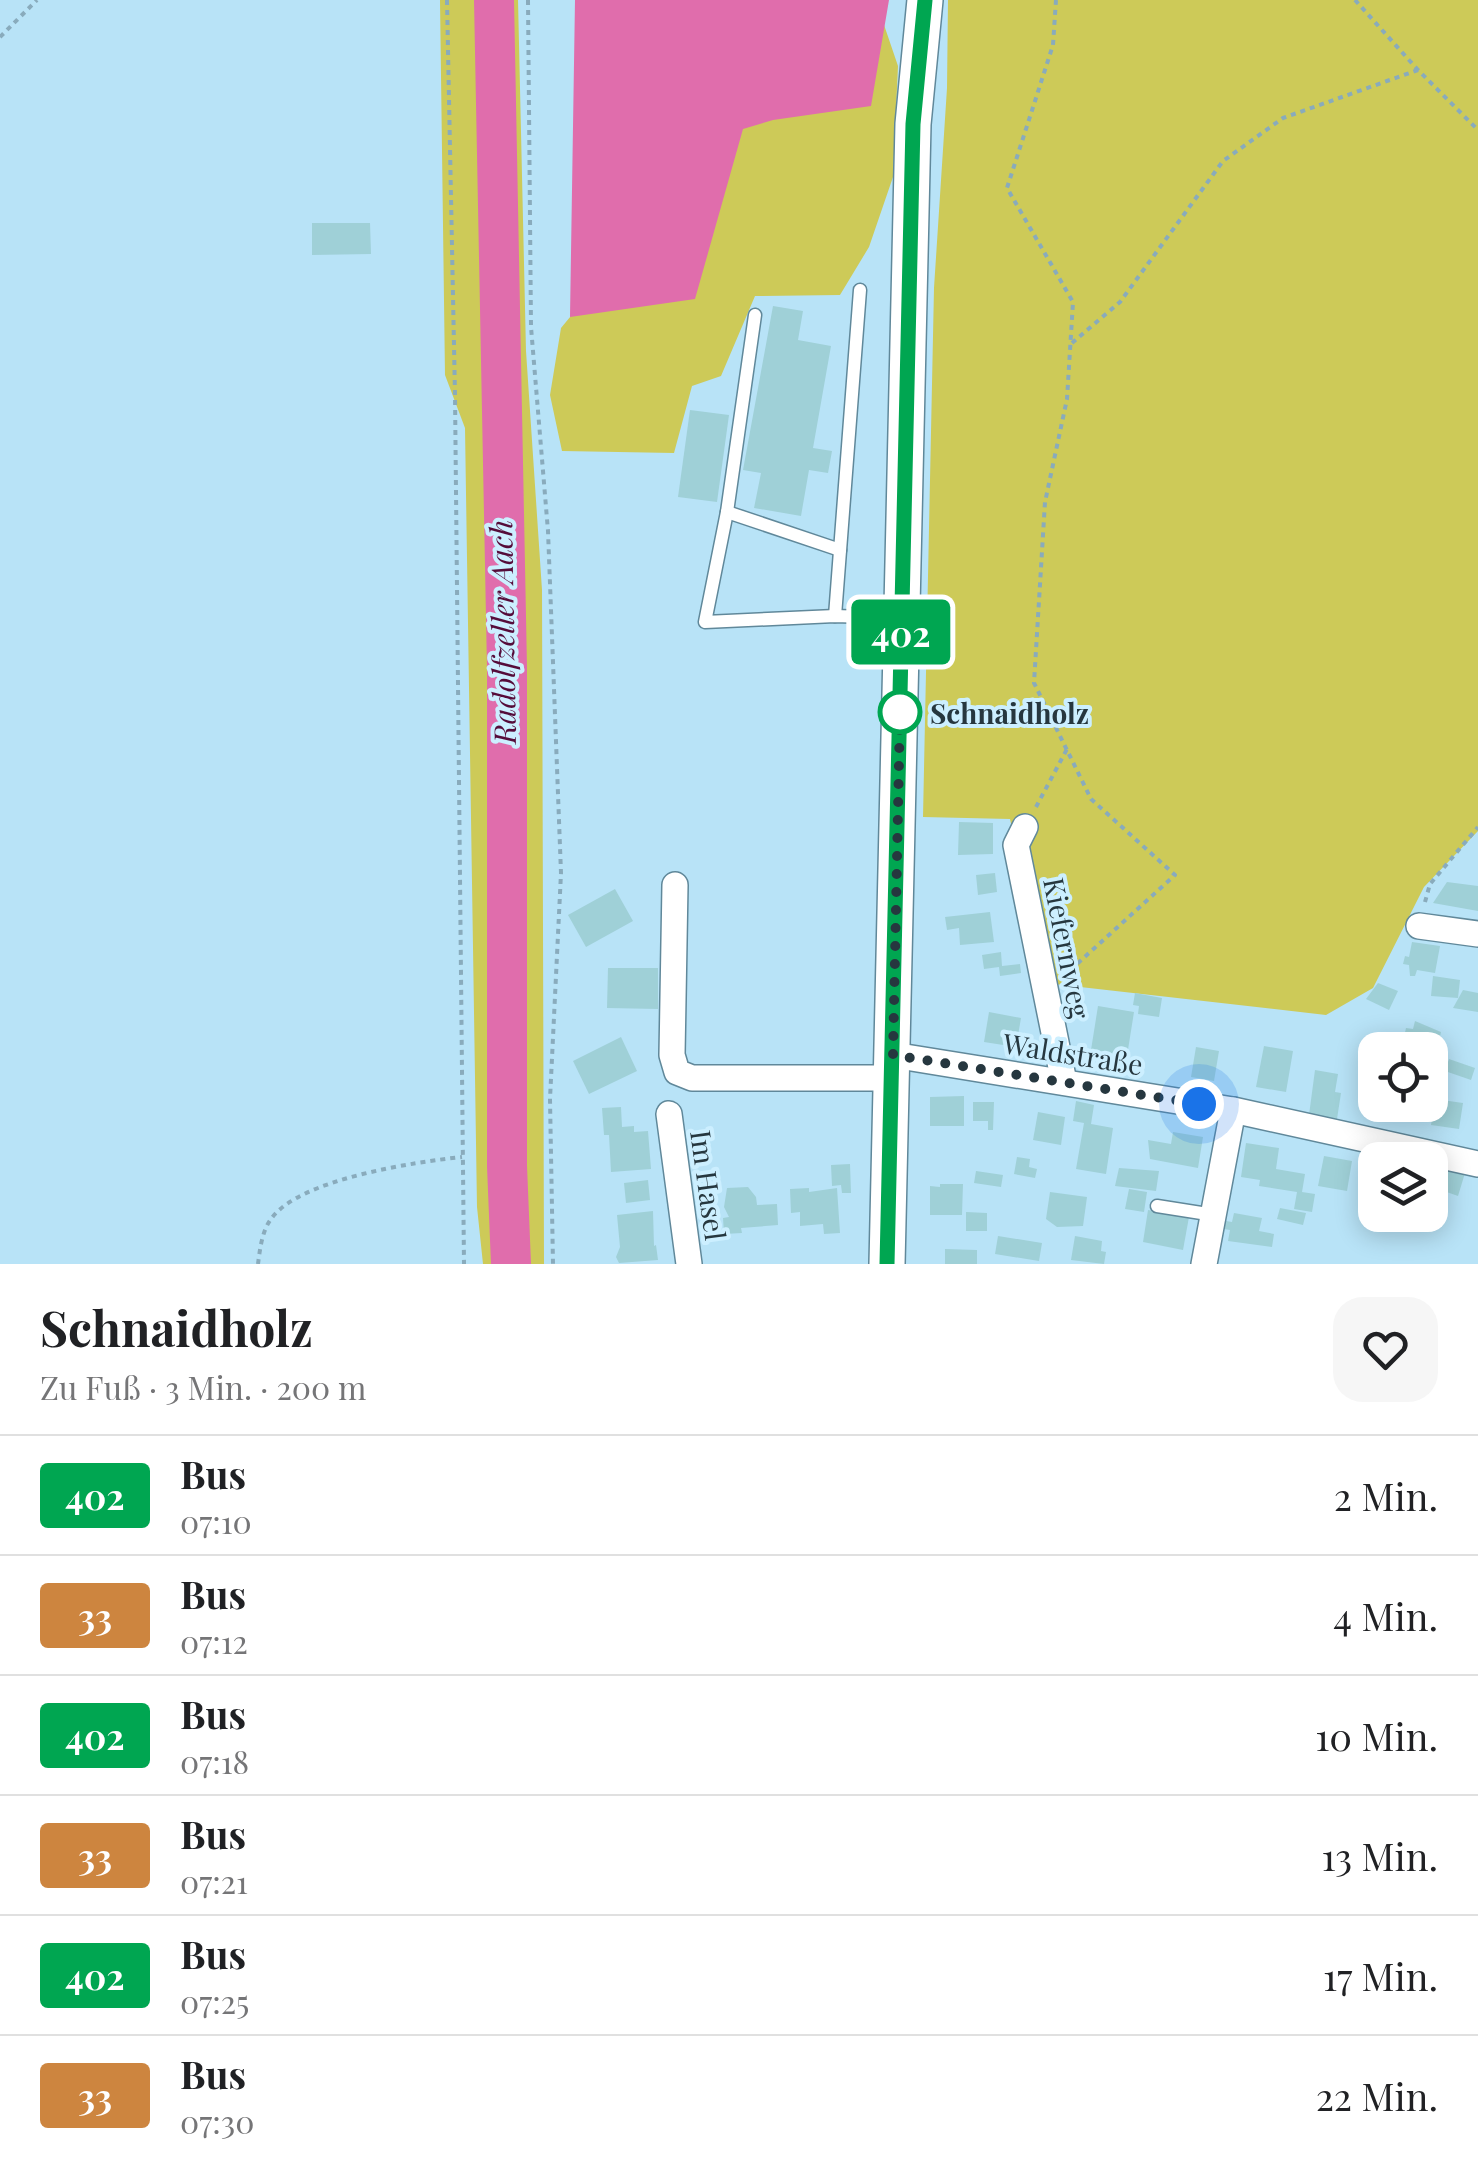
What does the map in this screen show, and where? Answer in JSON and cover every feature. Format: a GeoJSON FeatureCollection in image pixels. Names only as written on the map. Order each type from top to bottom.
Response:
{"type":"FeatureCollection","features":[{"type":"Feature","properties":{"kind":"main road"},"geometry":{"type":"LineString","coordinates":[[887,1264],[913,124],[925,0]]}},
{"type":"Feature","properties":{"kind":"street","name":"Kiefernweg"},"geometry":{"type":"LineString","coordinates":[[1026,826],[1016,845],[1064,1082]]}},
{"type":"Feature","properties":{"kind":"street","name":"Waldstraße"},"geometry":{"type":"LineString","coordinates":[[674,885],[672,1055],[677,1072],[692,1078],[892,1066],[1064,1082],[1233,1110],[1478,1164]]}},
{"type":"Feature","properties":{"kind":"street"},"geometry":{"type":"LineString","coordinates":[[1419,926],[1478,934]]}},
{"type":"Feature","properties":{"kind":"street"},"geometry":{"type":"LineString","coordinates":[[1204,1264],[1233,1110]]}},
{"type":"Feature","properties":{"kind":"street","name":"Im Hasel"},"geometry":{"type":"LineString","coordinates":[[669,1114],[689,1264]]}},
{"type":"Feature","properties":{"kind":"lane"},"geometry":{"type":"LineString","coordinates":[[834,616],[860,290]]}},
{"type":"Feature","properties":{"kind":"lane"},"geometry":{"type":"LineString","coordinates":[[755,314],[727,512],[704,622],[834,616],[901,618]]}},
{"type":"Feature","properties":{"kind":"lane"},"geometry":{"type":"LineString","coordinates":[[727,512],[840,550]]}},
{"type":"Feature","properties":{"kind":"lane"},"geometry":{"type":"LineString","coordinates":[[1158,1206],[1214,1214]]}},
{"type":"Feature","properties":{"kind":"path"},"geometry":{"type":"LineString","coordinates":[[0,37],[37,0]]}},
{"type":"Feature","properties":{"kind":"path"},"geometry":{"type":"LineString","coordinates":[[447,0],[464,1264]]}},
{"type":"Feature","properties":{"kind":"path"},"geometry":{"type":"LineString","coordinates":[[528,0],[531,328],[548,531],[561,873],[550,1099],[553,1264]]}},
{"type":"Feature","properties":{"kind":"path"},"geometry":{"type":"LineString","coordinates":[[1044,983],[1068,972],[1175,875],[1092,798],[1034,684],[1045,502],[1067,399],[1073,302],[1008,188],[1053,45],[1056,0]]}},
{"type":"Feature","properties":{"kind":"path"},"geometry":{"type":"LineString","coordinates":[[1356,0],[1478,130]]}},
{"type":"Feature","properties":{"kind":"path"},"geometry":{"type":"LineString","coordinates":[[1072,344],[1120,302],[1223,160],[1283,118],[1418,70]]}},
{"type":"Feature","properties":{"kind":"path"},"geometry":{"type":"LineString","coordinates":[[1026,826],[1067,749]]}},
{"type":"Feature","properties":{"kind":"path"},"geometry":{"type":"LineString","coordinates":[[1419,926],[1430,884],[1478,827]]}},
{"type":"Feature","properties":{"kind":"path"},"geometry":{"type":"LineString","coordinates":[[258,1264],[269,1220],[283,1207],[317,1190],[390,1166],[462,1157]]}},
{"type":"Feature","properties":{"kind":"shaded area"},"geometry":{"type":"Polygon","coordinates":[[[440,0],[518,0],[526,351],[542,590],[544,1264],[483,1264],[477,1207],[465,428],[445,375],[440,0]]]}},
{"type":"Feature","properties":{"kind":"shaded area"},"geometry":{"type":"Polygon","coordinates":[[[575,0],[889,0],[871,106],[773,120],[743,129],[695,299],[570,317],[575,0]]]}},
{"type":"Feature","properties":{"kind":"shaded area"},"geometry":{"type":"Polygon","coordinates":[[[948,0],[1478,0],[1478,831],[1424,887],[1373,988],[1326,1015],[1045,983],[1010,819],[923,817],[934,288],[947,88],[948,0]]]}},
{"type":"Feature","properties":{"kind":"shaded area"},"geometry":{"type":"Polygon","coordinates":[[[881,16],[898,66],[893,177],[869,247],[840,295],[755,296],[721,376],[692,386],[674,453],[562,451],[550,395],[561,328],[737,115],[881,16]]]}},
{"type":"Feature","properties":{"kind":"building"},"geometry":{"type":"Polygon","coordinates":[[[312,223],[370,223],[371,254],[312,255],[312,223]]]}},
{"type":"Feature","properties":{"kind":"building"},"geometry":{"type":"Polygon","coordinates":[[[773,306],[803,311],[798,340],[831,346],[813,448],[832,451],[828,473],[809,470],[801,516],[754,508],[761,473],[743,470],[773,306]]]}},
{"type":"Feature","properties":{"kind":"building"},"geometry":{"type":"Polygon","coordinates":[[[690,410],[729,415],[717,502],[678,497],[690,410]]]}},
{"type":"Feature","properties":{"kind":"building"},"geometry":{"type":"Polygon","coordinates":[[[959,822],[993,823],[993,854],[958,855],[959,822]]]}},
{"type":"Feature","properties":{"kind":"building"},"geometry":{"type":"Polygon","coordinates":[[[995,873],[997,892],[978,895],[976,875],[995,873]]]}},
{"type":"Feature","properties":{"kind":"building"},"geometry":{"type":"Polygon","coordinates":[[[1447,882],[1478,886],[1478,911],[1433,903],[1447,882]]]}},
{"type":"Feature","properties":{"kind":"building"},"geometry":{"type":"Polygon","coordinates":[[[615,889],[633,921],[586,947],[568,915],[615,889]]]}},
{"type":"Feature","properties":{"kind":"building"},"geometry":{"type":"Polygon","coordinates":[[[990,912],[994,942],[960,945],[959,928],[947,930],[945,917],[990,912]]]}},
{"type":"Feature","properties":{"kind":"building"},"geometry":{"type":"Polygon","coordinates":[[[1412,942],[1440,946],[1435,973],[1417,970],[1415,976],[1410,976],[1409,965],[1403,964],[1412,942]]]}},
{"type":"Feature","properties":{"kind":"building"},"geometry":{"type":"Polygon","coordinates":[[[1001,952],[1002,966],[1020,964],[1021,973],[1000,976],[999,967],[984,969],[982,955],[1001,952]]]}},
{"type":"Feature","properties":{"kind":"building"},"geometry":{"type":"Polygon","coordinates":[[[608,968],[658,968],[658,1009],[607,1008],[608,968]]]}},
{"type":"Feature","properties":{"kind":"building"},"geometry":{"type":"Polygon","coordinates":[[[1433,976],[1460,980],[1458,998],[1431,996],[1433,976]]]}},
{"type":"Feature","properties":{"kind":"building"},"geometry":{"type":"Polygon","coordinates":[[[1378,983],[1398,991],[1389,1010],[1366,999],[1378,983]]]}},
{"type":"Feature","properties":{"kind":"building"},"geometry":{"type":"Polygon","coordinates":[[[1463,990],[1478,993],[1478,1012],[1453,1008],[1463,990]]]}},
{"type":"Feature","properties":{"kind":"building"},"geometry":{"type":"Polygon","coordinates":[[[1135,993],[1162,998],[1159,1017],[1138,1014],[1139,1006],[1133,1005],[1135,993]]]}},
{"type":"Feature","properties":{"kind":"building"},"geometry":{"type":"Polygon","coordinates":[[[1098,1006],[1134,1012],[1127,1056],[1091,1050],[1098,1006]]]}},
{"type":"Feature","properties":{"kind":"building"},"geometry":{"type":"Polygon","coordinates":[[[989,1012],[1021,1018],[1016,1047],[984,1042],[989,1012]]]}},
{"type":"Feature","properties":{"kind":"building"},"geometry":{"type":"Polygon","coordinates":[[[1415,1021],[1441,1032],[1405,1032],[1406,1028],[1413,1029],[1415,1021]]]}},
{"type":"Feature","properties":{"kind":"building"},"geometry":{"type":"Polygon","coordinates":[[[621,1037],[637,1071],[589,1094],[573,1061],[621,1037]]]}},
{"type":"Feature","properties":{"kind":"building"},"geometry":{"type":"Polygon","coordinates":[[[1264,1046],[1293,1051],[1286,1092],[1256,1087],[1264,1046]]]}},
{"type":"Feature","properties":{"kind":"building"},"geometry":{"type":"Polygon","coordinates":[[[1196,1047],[1219,1051],[1214,1081],[1191,1077],[1196,1047]]]}},
{"type":"Feature","properties":{"kind":"building"},"geometry":{"type":"Polygon","coordinates":[[[1449,1059],[1475,1068],[1471,1080],[1448,1072],[1449,1059]]]}},
{"type":"Feature","properties":{"kind":"building"},"geometry":{"type":"Polygon","coordinates":[[[1315,1070],[1338,1074],[1335,1092],[1341,1093],[1337,1119],[1309,1115],[1315,1070]]]}},
{"type":"Feature","properties":{"kind":"building"},"geometry":{"type":"Polygon","coordinates":[[[964,1096],[964,1126],[930,1126],[930,1097],[964,1096]]]}},
{"type":"Feature","properties":{"kind":"building"},"geometry":{"type":"Polygon","coordinates":[[[1076,1101],[1094,1105],[1091,1124],[1113,1128],[1106,1174],[1076,1169],[1084,1123],[1073,1121],[1076,1101]]]}},
{"type":"Feature","properties":{"kind":"building"},"geometry":{"type":"Polygon","coordinates":[[[1448,1101],[1463,1103],[1459,1129],[1431,1125],[1448,1122],[1448,1101]]]}},
{"type":"Feature","properties":{"kind":"building"},"geometry":{"type":"Polygon","coordinates":[[[973,1102],[994,1102],[993,1130],[988,1130],[988,1121],[973,1121],[973,1102]]]}},
{"type":"Feature","properties":{"kind":"building"},"geometry":{"type":"Polygon","coordinates":[[[621,1107],[622,1127],[634,1126],[634,1132],[648,1131],[651,1169],[611,1172],[609,1135],[604,1135],[602,1108],[621,1107]]]}},
{"type":"Feature","properties":{"kind":"building"},"geometry":{"type":"Polygon","coordinates":[[[1038,1112],[1065,1117],[1061,1145],[1033,1140],[1038,1112]]]}},
{"type":"Feature","properties":{"kind":"building"},"geometry":{"type":"Polygon","coordinates":[[[1173,1132],[1203,1137],[1198,1168],[1150,1159],[1148,1140],[1171,1144],[1173,1132]]]}},
{"type":"Feature","properties":{"kind":"building"},"geometry":{"type":"Polygon","coordinates":[[[1246,1143],[1279,1148],[1276,1169],[1305,1174],[1302,1192],[1315,1194],[1312,1212],[1294,1209],[1297,1192],[1259,1186],[1260,1180],[1241,1177],[1246,1143]]]}},
{"type":"Feature","properties":{"kind":"building"},"geometry":{"type":"Polygon","coordinates":[[[1324,1156],[1352,1161],[1347,1191],[1318,1186],[1324,1156]]]}},
{"type":"Feature","properties":{"kind":"building"},"geometry":{"type":"Polygon","coordinates":[[[1017,1157],[1030,1159],[1029,1167],[1037,1169],[1035,1178],[1014,1174],[1017,1157]]]}},
{"type":"Feature","properties":{"kind":"building"},"geometry":{"type":"Polygon","coordinates":[[[850,1164],[851,1193],[842,1193],[841,1185],[832,1186],[831,1165],[850,1164]]]}},
{"type":"Feature","properties":{"kind":"building"},"geometry":{"type":"Polygon","coordinates":[[[1119,1168],[1159,1171],[1156,1191],[1115,1186],[1119,1168]]]}},
{"type":"Feature","properties":{"kind":"building"},"geometry":{"type":"Polygon","coordinates":[[[1448,1169],[1465,1173],[1458,1196],[1448,1192],[1448,1169]]]}},
{"type":"Feature","properties":{"kind":"building"},"geometry":{"type":"Polygon","coordinates":[[[976,1171],[1003,1175],[1001,1187],[974,1183],[976,1171]]]}},
{"type":"Feature","properties":{"kind":"building"},"geometry":{"type":"Polygon","coordinates":[[[648,1180],[650,1200],[626,1203],[624,1183],[648,1180]]]}},
{"type":"Feature","properties":{"kind":"building"},"geometry":{"type":"Polygon","coordinates":[[[963,1184],[962,1215],[930,1215],[930,1186],[963,1184]]]}},
{"type":"Feature","properties":{"kind":"building"},"geometry":{"type":"Polygon","coordinates":[[[748,1187],[757,1205],[777,1204],[778,1225],[741,1228],[742,1233],[724,1234],[723,1218],[729,1217],[724,1207],[727,1188],[748,1187]]]}},
{"type":"Feature","properties":{"kind":"building"},"geometry":{"type":"Polygon","coordinates":[[[809,1188],[809,1192],[837,1188],[840,1233],[824,1234],[823,1224],[800,1226],[800,1212],[791,1213],[790,1189],[809,1188]]]}},
{"type":"Feature","properties":{"kind":"building"},"geometry":{"type":"Polygon","coordinates":[[[1129,1189],[1147,1192],[1144,1212],[1125,1209],[1129,1189]]]}},
{"type":"Feature","properties":{"kind":"building"},"geometry":{"type":"Polygon","coordinates":[[[1050,1192],[1087,1197],[1083,1226],[1057,1227],[1046,1219],[1050,1192]]]}},
{"type":"Feature","properties":{"kind":"building"},"geometry":{"type":"Polygon","coordinates":[[[1280,1208],[1306,1213],[1303,1225],[1277,1219],[1280,1208]]]}},
{"type":"Feature","properties":{"kind":"building"},"geometry":{"type":"Polygon","coordinates":[[[1148,1210],[1189,1217],[1183,1250],[1143,1242],[1148,1210]]]}},
{"type":"Feature","properties":{"kind":"building"},"geometry":{"type":"Polygon","coordinates":[[[653,1211],[658,1260],[619,1263],[617,1215],[653,1211]]]}},
{"type":"Feature","properties":{"kind":"building"},"geometry":{"type":"Polygon","coordinates":[[[966,1212],[987,1213],[987,1231],[966,1231],[966,1212]]]}},
{"type":"Feature","properties":{"kind":"building"},"geometry":{"type":"Polygon","coordinates":[[[1234,1213],[1262,1218],[1259,1231],[1274,1234],[1272,1247],[1228,1241],[1230,1230],[1224,1229],[1226,1221],[1232,1222],[1234,1213]]]}},
{"type":"Feature","properties":{"kind":"building"},"geometry":{"type":"Polygon","coordinates":[[[998,1236],[1042,1243],[1039,1261],[995,1254],[998,1236]]]}},
{"type":"Feature","properties":{"kind":"building"},"geometry":{"type":"Polygon","coordinates":[[[1075,1236],[1102,1241],[1101,1251],[1106,1252],[1104,1264],[1071,1260],[1075,1236]]]}},
{"type":"Feature","properties":{"kind":"building"},"geometry":{"type":"Polygon","coordinates":[[[945,1249],[977,1250],[977,1264],[945,1264],[945,1249]]]}},
{"type":"Feature","properties":{"kind":"waterway","name":"Radolfzeller Aach"},"geometry":{"type":"LineString","coordinates":[[494,0],[507,668],[507,1166],[511,1264]]}},
{"type":"Feature","properties":{"kind":"bus line","name":"402"},"geometry":{"type":"LineString","coordinates":[[887,1264],[913,124],[925,0]]}},
{"type":"Feature","properties":{"kind":"place","name":"Schnaidholz"},"geometry":{"type":"Point","coordinates":[900,712]}},
{"type":"Feature","properties":{"kind":"route"},"geometry":{"type":"LineString","coordinates":[[900,712],[893,1055],[1199,1104]]}}]}
